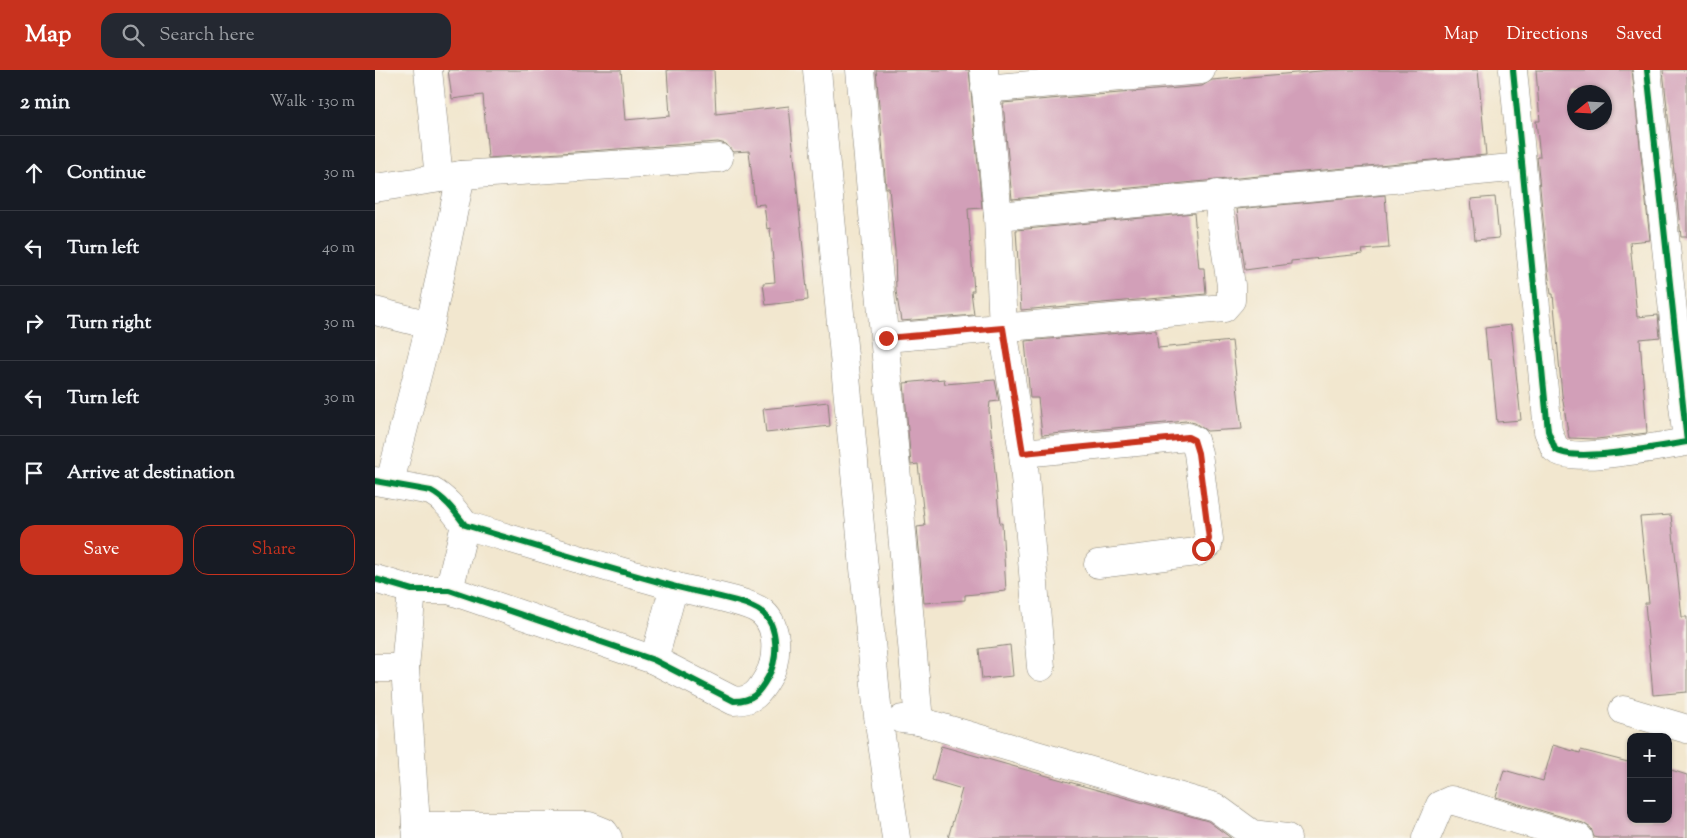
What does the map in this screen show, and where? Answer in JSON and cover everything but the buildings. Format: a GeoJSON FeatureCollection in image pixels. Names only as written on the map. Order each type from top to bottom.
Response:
{"type":"FeatureCollection","features":[{"type":"Feature","properties":{"kind":"street"},"geometry":{"type":"LineString","coordinates":[[375,580],[412,590],[449,590],[654,660],[734,701],[753,698],[770,674],[775,640],[772,626],[761,611],[754,607],[674,586],[465,525],[439,495],[383,482],[430,325],[450,177],[428,70]]}},
{"type":"Feature","properties":{"kind":"street"},"geometry":{"type":"LineString","coordinates":[[817,70],[878,716],[896,838]]}},
{"type":"Feature","properties":{"kind":"street"},"geometry":{"type":"LineString","coordinates":[[861,70],[919,721]]}},
{"type":"Feature","properties":{"kind":"street"},"geometry":{"type":"LineString","coordinates":[[1041,667],[1023,453],[1003,328],[998,216],[984,80],[1201,70]]}},
{"type":"Feature","properties":{"kind":"street"},"geometry":{"type":"LineString","coordinates":[[1513,70],[1548,431],[1551,444],[1559,452],[1570,456],[1597,455],[1687,442],[1647,70]]}},
{"type":"Feature","properties":{"kind":"street"},"geometry":{"type":"LineString","coordinates":[[375,188],[450,177],[719,158]]}},
{"type":"Feature","properties":{"kind":"street"},"geometry":{"type":"LineString","coordinates":[[998,216],[1217,194],[1522,167]]}},
{"type":"Feature","properties":{"kind":"street"},"geometry":{"type":"LineString","coordinates":[[886,338],[1224,308],[1231,300],[1231,285],[1217,194]]}},
{"type":"Feature","properties":{"kind":"street"},"geometry":{"type":"LineString","coordinates":[[375,310],[430,325]]}},
{"type":"Feature","properties":{"kind":"street"},"geometry":{"type":"LineString","coordinates":[[1023,453],[1188,437],[1194,440],[1198,453],[1209,539],[1207,545],[1197,552],[1098,564]]}},
{"type":"Feature","properties":{"kind":"street"},"geometry":{"type":"LineString","coordinates":[[449,590],[465,525]]}},
{"type":"Feature","properties":{"kind":"street"},"geometry":{"type":"LineString","coordinates":[[654,660],[674,586]]}},
{"type":"Feature","properties":{"kind":"street"},"geometry":{"type":"LineString","coordinates":[[412,590],[405,668],[417,832],[589,826],[604,832],[608,838]]}},
{"type":"Feature","properties":{"kind":"street"},"geometry":{"type":"LineString","coordinates":[[375,668],[405,668]]}},
{"type":"Feature","properties":{"kind":"street"},"geometry":{"type":"LineString","coordinates":[[1623,710],[1687,729]]}},
{"type":"Feature","properties":{"kind":"street"},"geometry":{"type":"LineString","coordinates":[[878,716],[919,721],[1215,807],[1252,834],[1287,838]]}},
{"type":"Feature","properties":{"kind":"street"},"geometry":{"type":"LineString","coordinates":[[1426,838],[1440,804],[1451,800],[1579,838]]}},
{"type":"Feature","properties":{"kind":"cycle path"},"geometry":{"type":"LineString","coordinates":[[1513,70],[1548,431],[1555,449],[1564,453],[1579,455],[1618,453],[1687,442],[1647,70]]}},
{"type":"Feature","properties":{"kind":"cycle path"},"geometry":{"type":"LineString","coordinates":[[375,481],[431,491],[446,502],[465,525],[621,571],[734,600],[756,608],[763,613],[772,627],[775,644],[774,662],[762,688],[755,695],[746,700],[734,701],[654,660],[449,590],[412,590],[375,579]]}},
{"type":"Feature","properties":{"kind":"route"},"geometry":{"type":"LineString","coordinates":[[886,338],[1003,328],[1023,453],[1188,437],[1194,440],[1197,444],[1209,539],[1203,549]]}}]}
